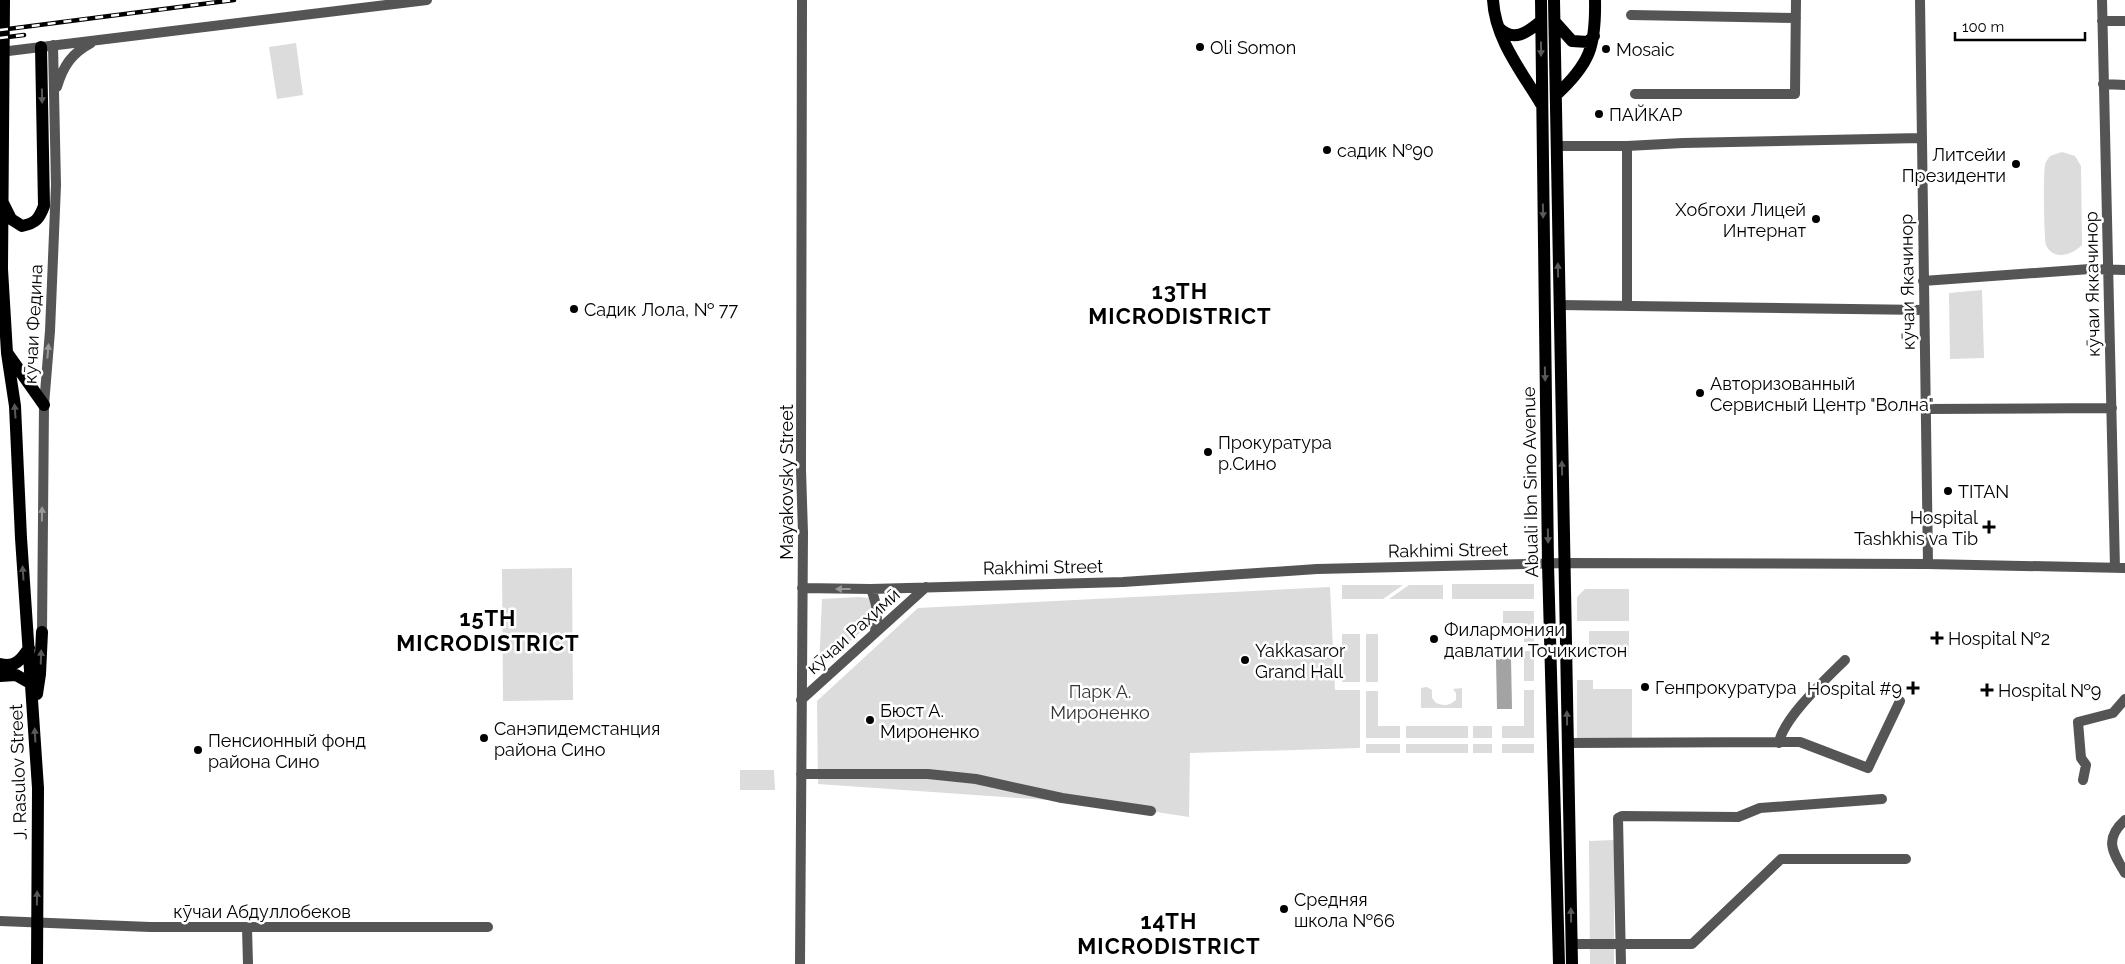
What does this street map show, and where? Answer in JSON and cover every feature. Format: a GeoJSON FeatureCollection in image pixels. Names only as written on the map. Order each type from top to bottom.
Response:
{"type":"FeatureCollection","features":[{"type":"Feature","properties":{"kind":"main road","name":"J. Rasulov Street"},"geometry":{"type":"LineString","coordinates":[[4,0],[1,199],[2,269],[7,353],[15,406],[20,538],[38,788],[37,964]]}},
{"type":"Feature","properties":{"kind":"main road"},"geometry":{"type":"LineString","coordinates":[[1493,0],[1497,26],[1509,52],[1541,104]]}},
{"type":"Feature","properties":{"kind":"main road","name":"Abuali Ibn Sino Avenue"},"geometry":{"type":"LineString","coordinates":[[1540,0],[1548,564],[1559,964]]}},
{"type":"Feature","properties":{"kind":"main road","name":"Abuali Ibn Sino Avenue"},"geometry":{"type":"LineString","coordinates":[[1554,0],[1572,964]]}},
{"type":"Feature","properties":{"kind":"main road"},"geometry":{"type":"LineString","coordinates":[[1556,95],[1571,81],[1585,63],[1594,36],[1595,0]]}},
{"type":"Feature","properties":{"kind":"main road"},"geometry":{"type":"LineString","coordinates":[[1497,26],[1512,36],[1522,35],[1541,21]]}},
{"type":"Feature","properties":{"kind":"main road"},"geometry":{"type":"LineString","coordinates":[[1555,22],[1572,41],[1588,42],[1594,36]]}},
{"type":"Feature","properties":{"kind":"main road"},"geometry":{"type":"LineString","coordinates":[[1,199],[11,219],[22,226],[34,224],[39,219],[44,206],[47,46]]}},
{"type":"Feature","properties":{"kind":"main road"},"geometry":{"type":"LineString","coordinates":[[7,353],[44,405]]}},
{"type":"Feature","properties":{"kind":"main road"},"geometry":{"type":"LineString","coordinates":[[34,716],[40,674],[42,632]]}},
{"type":"Feature","properties":{"kind":"main road"},"geometry":{"type":"LineString","coordinates":[[0,664],[14,665],[20,661],[29,648]]}},
{"type":"Feature","properties":{"kind":"main road"},"geometry":{"type":"LineString","coordinates":[[0,676],[16,675],[32,684]]}},
{"type":"Feature","properties":{"kind":"street"},"geometry":{"type":"LineString","coordinates":[[0,52],[427,0]]}},
{"type":"Feature","properties":{"kind":"street","name":"Mayakovsky Street"},"geometry":{"type":"LineString","coordinates":[[800,964],[802,0]]}},
{"type":"Feature","properties":{"kind":"street"},"geometry":{"type":"LineString","coordinates":[[1635,94],[1795,94],[1796,0]]}},
{"type":"Feature","properties":{"kind":"street","name":"кӯчаи Якачинор"},"geometry":{"type":"LineString","coordinates":[[1920,0],[1928,564]]}},
{"type":"Feature","properties":{"kind":"street","name":"кӯчаи Яккачинор"},"geometry":{"type":"LineString","coordinates":[[2102,0],[2112,408],[2120,568]]}},
{"type":"Feature","properties":{"kind":"street"},"geometry":{"type":"LineString","coordinates":[[1631,15],[1796,18]]}},
{"type":"Feature","properties":{"kind":"street"},"geometry":{"type":"LineString","coordinates":[[2102,21],[2125,21]]}},
{"type":"Feature","properties":{"kind":"street"},"geometry":{"type":"LineString","coordinates":[[54,97],[61,72],[69,58],[80,49],[98,40]]}},
{"type":"Feature","properties":{"kind":"street","name":"кӯчаи Федина"},"geometry":{"type":"LineString","coordinates":[[42,632],[41,556],[44,405],[50,331],[56,185],[54,97],[47,46]]}},
{"type":"Feature","properties":{"kind":"street"},"geometry":{"type":"LineString","coordinates":[[2104,84],[2125,85]]}},
{"type":"Feature","properties":{"kind":"street"},"geometry":{"type":"LineString","coordinates":[[1556,146],[1627,146],[1921,138]]}},
{"type":"Feature","properties":{"kind":"street"},"geometry":{"type":"LineString","coordinates":[[1627,146],[1627,306]]}},
{"type":"Feature","properties":{"kind":"street"},"geometry":{"type":"LineString","coordinates":[[1923,281],[2108,269],[2125,270]]}},
{"type":"Feature","properties":{"kind":"street"},"geometry":{"type":"LineString","coordinates":[[1559,305],[1924,310]]}},
{"type":"Feature","properties":{"kind":"street"},"geometry":{"type":"LineString","coordinates":[[1925,409],[2112,408]]}},
{"type":"Feature","properties":{"kind":"street","name":"Rakhimi Street"},"geometry":{"type":"LineString","coordinates":[[802,588],[871,589],[1123,582],[1383,564],[1928,564],[2120,568]]}},
{"type":"Feature","properties":{"kind":"street","name":"кӯчаи Раҳимӣ"},"geometry":{"type":"LineString","coordinates":[[801,700],[875,631],[926,587]]}},
{"type":"Feature","properties":{"kind":"street"},"geometry":{"type":"LineString","coordinates":[[871,589],[878,605],[879,617],[875,631]]}},
{"type":"Feature","properties":{"kind":"street"},"geometry":{"type":"LineString","coordinates":[[1779,743],[1781,733],[1793,717],[1817,688],[1845,660]]}},
{"type":"Feature","properties":{"kind":"street"},"geometry":{"type":"LineString","coordinates":[[2083,780],[2086,765],[2081,758],[2078,722],[2113,713],[2125,699]]}},
{"type":"Feature","properties":{"kind":"street"},"geometry":{"type":"LineString","coordinates":[[1568,743],[1800,742],[1868,768],[1900,701]]}},
{"type":"Feature","properties":{"kind":"street"},"geometry":{"type":"LineString","coordinates":[[801,774],[928,774],[976,779],[1062,798],[1151,811]]}},
{"type":"Feature","properties":{"kind":"street"},"geometry":{"type":"LineString","coordinates":[[1621,964],[1618,818],[1622,816],[1738,817],[1760,808],[1882,798]]}},
{"type":"Feature","properties":{"kind":"street"},"geometry":{"type":"LineString","coordinates":[[2125,820],[2111,837],[2113,848],[2125,873]]}},
{"type":"Feature","properties":{"kind":"street"},"geometry":{"type":"LineString","coordinates":[[1572,944],[1692,944],[1781,859],[1906,859]]}},
{"type":"Feature","properties":{"kind":"street","name":"кӯчаи Абдуллобеков"},"geometry":{"type":"LineString","coordinates":[[0,921],[247,928],[488,928]]}},
{"type":"Feature","properties":{"kind":"street"},"geometry":{"type":"LineString","coordinates":[[247,928],[248,964]]}},
{"type":"Feature","properties":{"kind":"green space"},"geometry":{"type":"Polygon","coordinates":[[[296,43],[303,95],[277,99],[269,47],[296,43]]]}},
{"type":"Feature","properties":{"kind":"green space"},"geometry":{"type":"Polygon","coordinates":[[[2062,152],[2075,156],[2081,166],[2082,245],[2074,251],[2059,255],[2049,250],[2046,245],[2044,181],[2045,165],[2050,156],[2062,152]]]}},
{"type":"Feature","properties":{"kind":"green space"},"geometry":{"type":"Polygon","coordinates":[[[1982,290],[1984,358],[1950,359],[1949,293],[1982,290]]]}},
{"type":"Feature","properties":{"kind":"green space"},"geometry":{"type":"Polygon","coordinates":[[[572,568],[573,700],[503,701],[502,569],[572,568]]]}},
{"type":"Feature","properties":{"kind":"green space"},"geometry":{"type":"Polygon","coordinates":[[[1452,584],[1534,584],[1534,599],[1452,599],[1452,584]]]}},
{"type":"Feature","properties":{"kind":"green space"},"geometry":{"type":"Polygon","coordinates":[[[1342,585],[1403,585],[1383,599],[1342,599],[1342,585]]]}},
{"type":"Feature","properties":{"kind":"green space"},"geometry":{"type":"Polygon","coordinates":[[[1409,585],[1443,585],[1443,599],[1389,599],[1409,585]]]}},
{"type":"Feature","properties":{"kind":"green space","name":"Парк А. Мироненко"},"geometry":{"type":"Polygon","coordinates":[[[1330,587],[1335,690],[1360,690],[1360,748],[1190,753],[1189,817],[1104,804],[818,784],[817,701],[918,608],[1330,587]]]}},
{"type":"Feature","properties":{"kind":"green space"},"geometry":{"type":"Polygon","coordinates":[[[1585,589],[1629,589],[1629,621],[1577,621],[1577,597],[1585,589]]]}},
{"type":"Feature","properties":{"kind":"green space"},"geometry":{"type":"Polygon","coordinates":[[[869,598],[875,604],[875,616],[871,623],[819,668],[822,599],[869,598]]]}},
{"type":"Feature","properties":{"kind":"green space"},"geometry":{"type":"Polygon","coordinates":[[[1503,611],[1534,611],[1534,642],[1524,642],[1524,623],[1503,623],[1503,611]]]}},
{"type":"Feature","properties":{"kind":"green space"},"geometry":{"type":"Polygon","coordinates":[[[1589,631],[1629,631],[1629,656],[1589,656],[1589,631]]]}},
{"type":"Feature","properties":{"kind":"green space"},"geometry":{"type":"Polygon","coordinates":[[[1342,634],[1360,634],[1360,682],[1342,682],[1342,634]]]}},
{"type":"Feature","properties":{"kind":"green space"},"geometry":{"type":"Polygon","coordinates":[[[1366,634],[1378,634],[1378,682],[1366,682],[1366,634]]]}},
{"type":"Feature","properties":{"kind":"green space"},"geometry":{"type":"Polygon","coordinates":[[[1524,651],[1534,651],[1534,681],[1524,681],[1524,651]]]}},
{"type":"Feature","properties":{"kind":"green space"},"geometry":{"type":"Polygon","coordinates":[[[1577,680],[1593,680],[1593,689],[1632,689],[1632,739],[1577,739],[1577,680]]]}},
{"type":"Feature","properties":{"kind":"green space"},"geometry":{"type":"Polygon","coordinates":[[[1427,687],[1432,690],[1432,698],[1436,703],[1444,705],[1456,700],[1456,693],[1453,689],[1462,688],[1462,708],[1421,708],[1421,688],[1427,687]]]}},
{"type":"Feature","properties":{"kind":"green space"},"geometry":{"type":"Polygon","coordinates":[[[1524,690],[1534,690],[1534,738],[1502,738],[1502,726],[1524,726],[1524,690]]]}},
{"type":"Feature","properties":{"kind":"green space"},"geometry":{"type":"Polygon","coordinates":[[[1366,691],[1378,691],[1378,726],[1400,726],[1400,738],[1366,738],[1366,691]]]}},
{"type":"Feature","properties":{"kind":"green space"},"geometry":{"type":"Polygon","coordinates":[[[1406,726],[1468,726],[1468,738],[1406,738],[1406,726]]]}},
{"type":"Feature","properties":{"kind":"green space"},"geometry":{"type":"Polygon","coordinates":[[[1473,726],[1492,726],[1492,738],[1473,738],[1473,726]]]}},
{"type":"Feature","properties":{"kind":"green space"},"geometry":{"type":"Polygon","coordinates":[[[1366,744],[1400,744],[1400,753],[1366,753],[1366,744]]]}},
{"type":"Feature","properties":{"kind":"green space"},"geometry":{"type":"Polygon","coordinates":[[[1406,744],[1468,744],[1468,753],[1406,753],[1406,744]]]}},
{"type":"Feature","properties":{"kind":"green space"},"geometry":{"type":"Polygon","coordinates":[[[1473,744],[1492,744],[1492,753],[1473,753],[1473,744]]]}},
{"type":"Feature","properties":{"kind":"green space"},"geometry":{"type":"Polygon","coordinates":[[[1502,744],[1534,744],[1534,753],[1502,753],[1502,744]]]}},
{"type":"Feature","properties":{"kind":"green space"},"geometry":{"type":"Polygon","coordinates":[[[740,770],[774,770],[775,790],[740,790],[740,770]]]}},
{"type":"Feature","properties":{"kind":"green space"},"geometry":{"type":"Polygon","coordinates":[[[1614,840],[1614,964],[1590,964],[1589,841],[1614,840]]]}},
{"type":"Feature","properties":{"kind":"shaded area"},"geometry":{"type":"Polygon","coordinates":[[[1511,658],[1512,709],[1497,709],[1496,659],[1511,658]]]}},
{"type":"Feature","properties":{"kind":"railway"},"geometry":{"type":"LineString","coordinates":[[0,30],[234,0]]}},
{"type":"Feature","properties":{"kind":"railway"},"geometry":{"type":"LineString","coordinates":[[0,38],[24,35]]}},
{"type":"Feature","properties":{"kind":"place","name":"Oli Somon"},"geometry":{"type":"Point","coordinates":[1200,47]}},
{"type":"Feature","properties":{"kind":"place","name":"Mosaic"},"geometry":{"type":"Point","coordinates":[1606,49]}},
{"type":"Feature","properties":{"kind":"place","name":"ПАЙКАР"},"geometry":{"type":"Point","coordinates":[1599,114]}},
{"type":"Feature","properties":{"kind":"place","name":"садик №90"},"geometry":{"type":"Point","coordinates":[1327,150]}},
{"type":"Feature","properties":{"kind":"place","name":"Литсейи Президенти"},"geometry":{"type":"Point","coordinates":[2016,164]}},
{"type":"Feature","properties":{"kind":"place","name":"Хобгохи Лицей Интернат"},"geometry":{"type":"Point","coordinates":[1816,219]}},
{"type":"Feature","properties":{"kind":"place","name":"Садик Лола, № 77"},"geometry":{"type":"Point","coordinates":[574,309]}},
{"type":"Feature","properties":{"kind":"place","name":"Авторизованный Сервисный Центр \"Волна\""},"geometry":{"type":"Point","coordinates":[1700,393]}},
{"type":"Feature","properties":{"kind":"place","name":"Прокуратура р.Сино"},"geometry":{"type":"Point","coordinates":[1208,452]}},
{"type":"Feature","properties":{"kind":"place","name":"TITAN"},"geometry":{"type":"Point","coordinates":[1948,491]}},
{"type":"Feature","properties":{"kind":"place","name":"Hospital Tashkhis va Tib"},"geometry":{"type":"Point","coordinates":[1989,527]}},
{"type":"Feature","properties":{"kind":"place","name":"Hospital №2"},"geometry":{"type":"Point","coordinates":[1937,638]}},
{"type":"Feature","properties":{"kind":"place","name":"Филармонияи давлатии Точикистон"},"geometry":{"type":"Point","coordinates":[1434,639]}},
{"type":"Feature","properties":{"kind":"place","name":"Yakkasaror Grand Hall"},"geometry":{"type":"Point","coordinates":[1245,660]}},
{"type":"Feature","properties":{"kind":"place","name":"Генпрокуратура"},"geometry":{"type":"Point","coordinates":[1645,687]}},
{"type":"Feature","properties":{"kind":"place","name":"Hospital #9"},"geometry":{"type":"Point","coordinates":[1913,688]}},
{"type":"Feature","properties":{"kind":"place","name":"Hospital №9"},"geometry":{"type":"Point","coordinates":[1987,690]}},
{"type":"Feature","properties":{"kind":"place","name":"Бюст А. Мироненко"},"geometry":{"type":"Point","coordinates":[870,720]}},
{"type":"Feature","properties":{"kind":"place","name":"Санэпидемстанция района Сино"},"geometry":{"type":"Point","coordinates":[484,738]}},
{"type":"Feature","properties":{"kind":"place","name":"Пенсионный фонд района Сино"},"geometry":{"type":"Point","coordinates":[198,750]}},
{"type":"Feature","properties":{"kind":"place","name":"Средняя школа №66"},"geometry":{"type":"Point","coordinates":[1284,909]}},
{"type":"Feature","properties":{"kind":"district","name":"13TH MICRODISTRICT"},"geometry":{"type":"Point","coordinates":[1180,304]}},
{"type":"Feature","properties":{"kind":"district","name":"15TH MICRODISTRICT"},"geometry":{"type":"Point","coordinates":[488,630]}},
{"type":"Feature","properties":{"kind":"district","name":"14TH MICRODISTRICT"},"geometry":{"type":"Point","coordinates":[1169,934]}}]}
